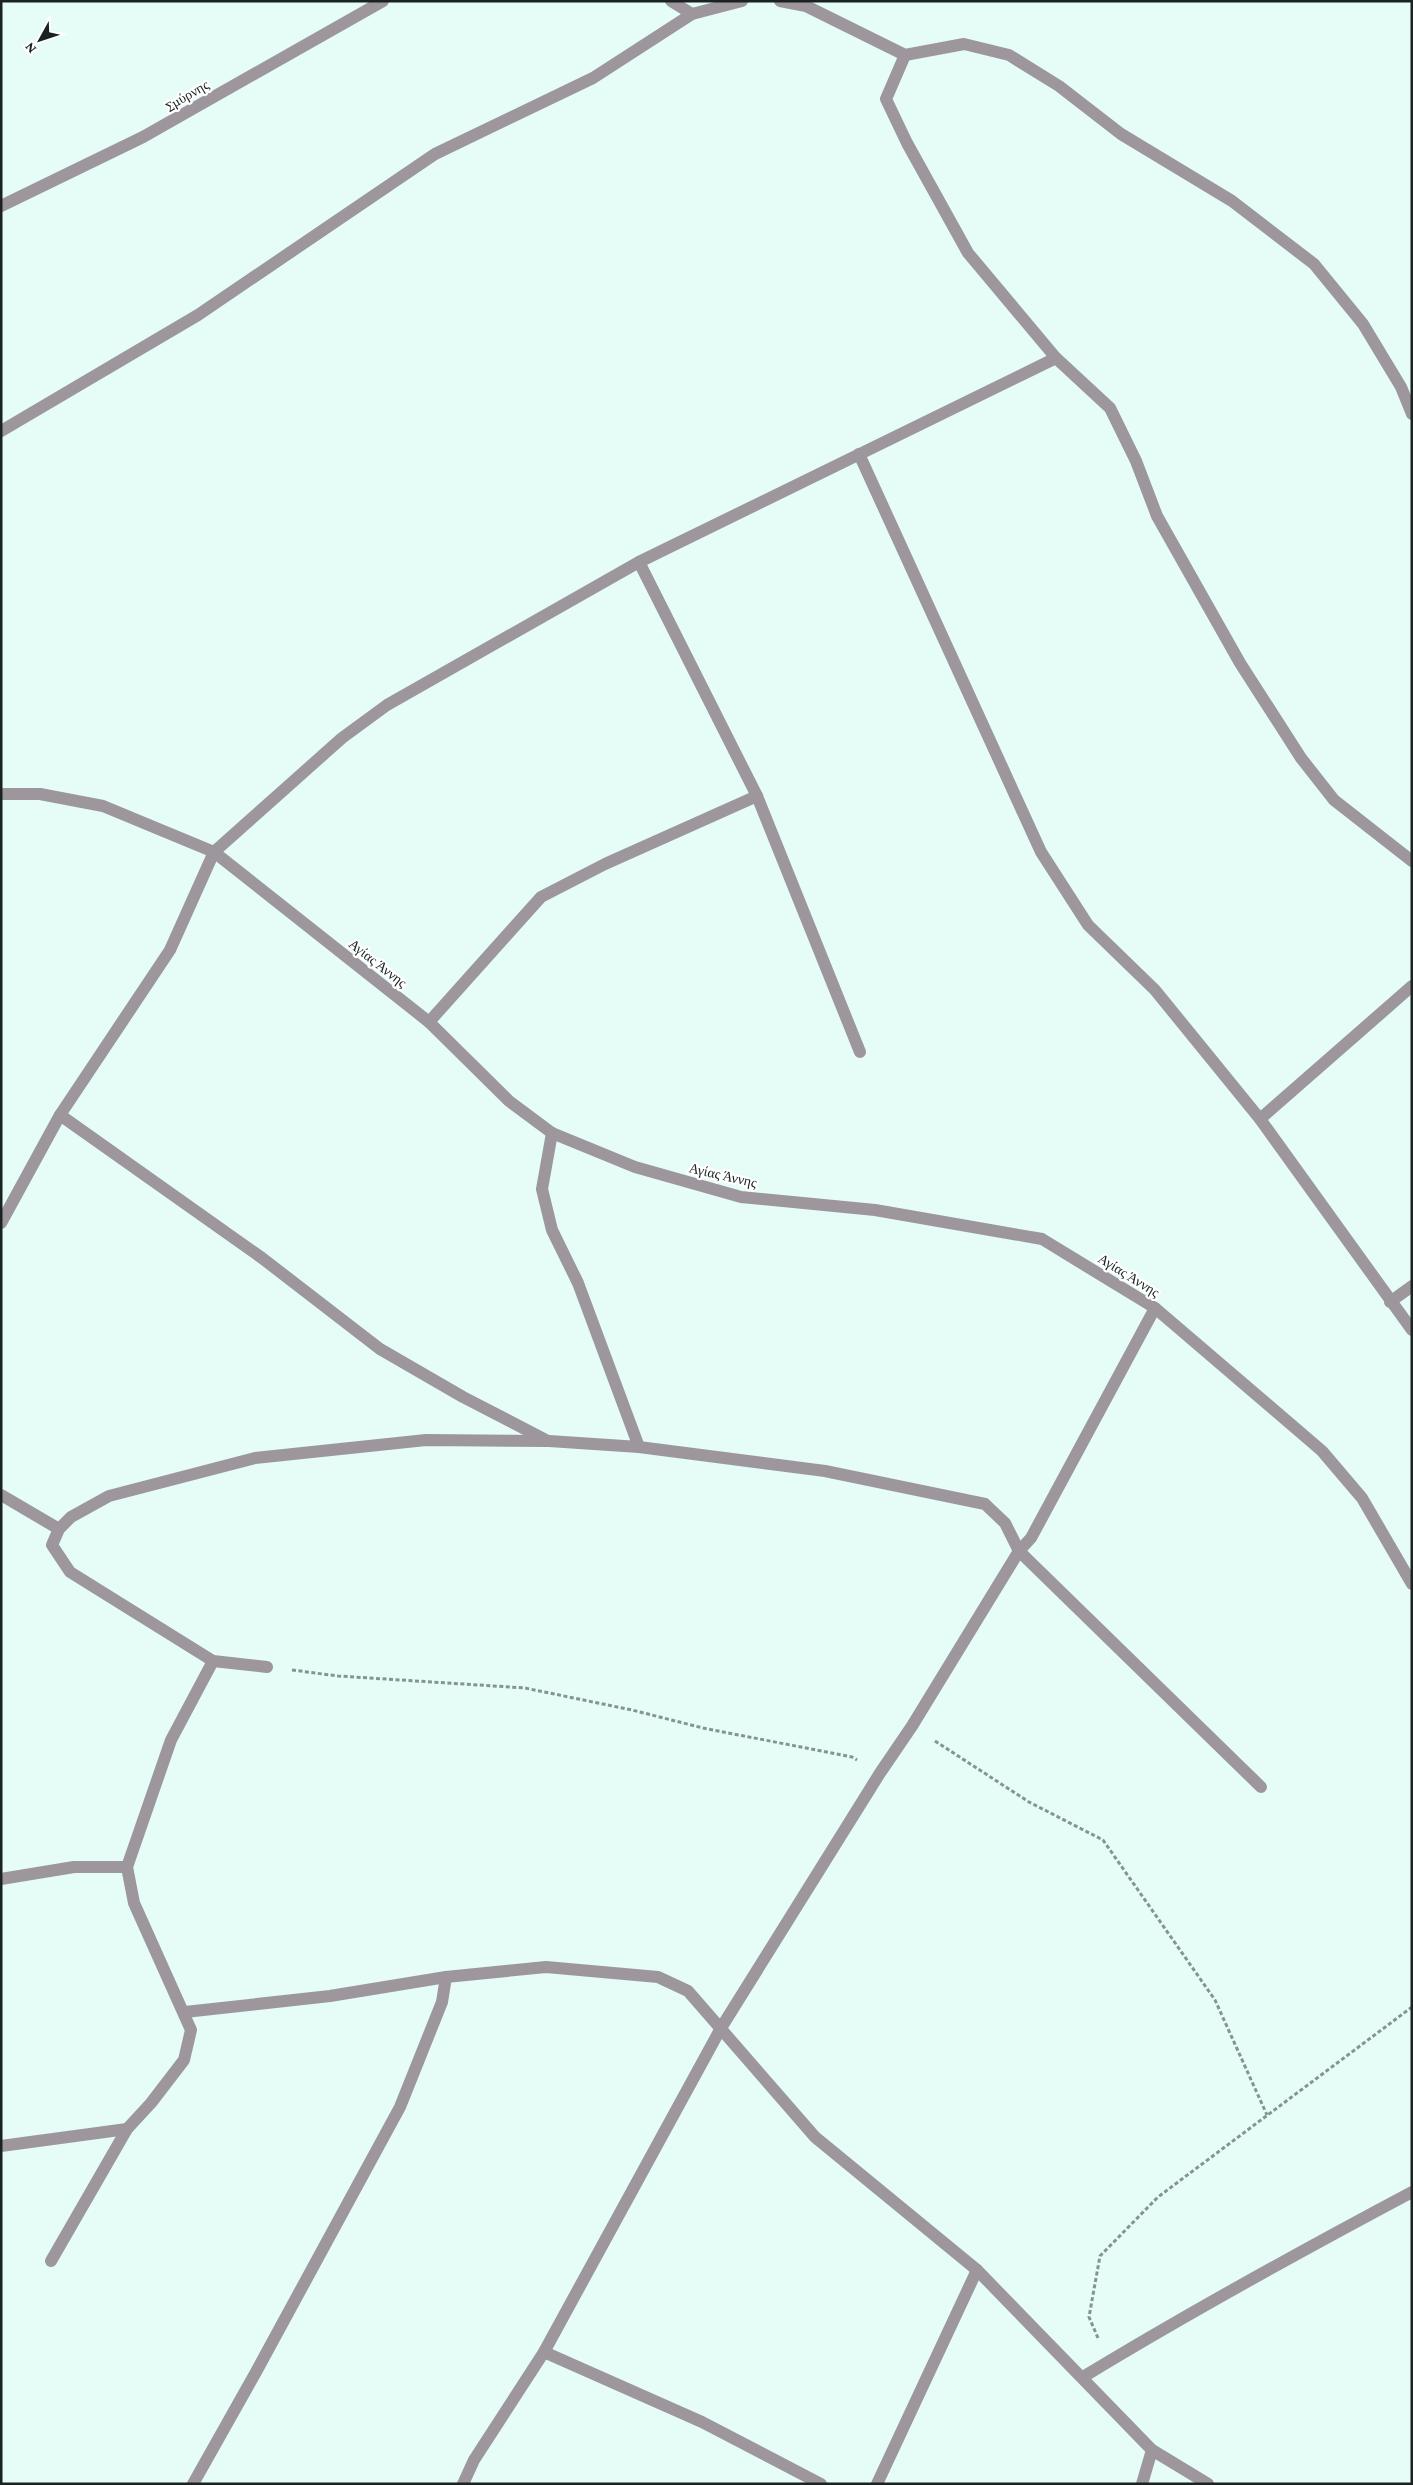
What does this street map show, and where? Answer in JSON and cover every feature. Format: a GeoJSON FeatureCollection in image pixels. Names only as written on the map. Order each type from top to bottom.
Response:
{"type":"FeatureCollection","features":[{"type":"Feature","properties":{"kind":"street","name":"Σμύρνης"},"geometry":{"type":"LineString","coordinates":[[1,206],[143,137],[383,1]]}},
{"type":"Feature","properties":{"kind":"street"},"geometry":{"type":"LineString","coordinates":[[671,1],[692,14]]}},
{"type":"Feature","properties":{"kind":"street"},"geometry":{"type":"LineString","coordinates":[[1,431],[198,315],[435,154],[593,78],[692,14],[742,1]]}},
{"type":"Feature","properties":{"kind":"street"},"geometry":{"type":"LineString","coordinates":[[780,1],[806,6],[905,55],[964,44],[1009,54],[1059,86],[1121,134],[1232,201],[1314,264],[1363,324],[1401,387],[1412,414]]}},
{"type":"Feature","properties":{"kind":"street"},"geometry":{"type":"LineString","coordinates":[[905,55],[886,99],[907,144],[968,253],[1056,358],[1110,408],[1136,462],[1157,516],[1240,663],[1301,758],[1334,800],[1412,861]]}},
{"type":"Feature","properties":{"kind":"street"},"geometry":{"type":"LineString","coordinates":[[1,1223],[60,1115],[170,950],[214,852],[342,738],[387,705],[639,562],[1056,358]]}},
{"type":"Feature","properties":{"kind":"street"},"geometry":{"type":"LineString","coordinates":[[859,454],[1041,852],[1088,925],[1155,990],[1260,1119],[1412,1330]]}},
{"type":"Feature","properties":{"kind":"street"},"geometry":{"type":"LineString","coordinates":[[639,562],[757,796],[860,1052]]}},
{"type":"Feature","properties":{"kind":"street","name":"Αγίας Άννης"},"geometry":{"type":"LineString","coordinates":[[1,794],[40,794],[103,806],[214,852],[429,1022],[509,1101],[552,1133],[635,1167],[741,1197],[875,1210],[1042,1239],[1155,1308],[1322,1451],[1362,1498],[1412,1584]]}},
{"type":"Feature","properties":{"kind":"street"},"geometry":{"type":"LineString","coordinates":[[429,1022],[541,897],[605,864],[757,796]]}},
{"type":"Feature","properties":{"kind":"street"},"geometry":{"type":"LineString","coordinates":[[1260,1119],[1412,986]]}},
{"type":"Feature","properties":{"kind":"street"},"geometry":{"type":"LineString","coordinates":[[60,1115],[262,1258],[380,1349],[462,1397],[549,1441]]}},
{"type":"Feature","properties":{"kind":"street"},"geometry":{"type":"LineString","coordinates":[[552,1133],[542,1189],[552,1230],[578,1283],[639,1447]]}},
{"type":"Feature","properties":{"kind":"street"},"geometry":{"type":"LineString","coordinates":[[1390,1302],[1412,1286]]}},
{"type":"Feature","properties":{"kind":"street"},"geometry":{"type":"LineString","coordinates":[[463,2484],[474,2460],[544,2352],[721,2028],[880,1773],[912,1726],[1019,1551],[1031,1538],[1155,1308]]}},
{"type":"Feature","properties":{"kind":"street"},"geometry":{"type":"LineString","coordinates":[[267,1667],[213,1661],[70,1572],[52,1545],[59,1529],[71,1517],[109,1496],[255,1458],[426,1440],[549,1441],[639,1447],[825,1471],[985,1504],[1005,1523],[1019,1551],[1261,1787]]}},
{"type":"Feature","properties":{"kind":"street"},"geometry":{"type":"LineString","coordinates":[[1,1495],[59,1529]]}},
{"type":"Feature","properties":{"kind":"street"},"geometry":{"type":"LineString","coordinates":[[51,2261],[127,2129],[151,2103],[184,2060],[191,2030],[185,2012],[134,1903],[127,1867],[171,1740],[213,1661]]}},
{"type":"Feature","properties":{"kind":"street"},"geometry":{"type":"LineString","coordinates":[[1,1879],[74,1867],[127,1867]]}},
{"type":"Feature","properties":{"kind":"street"},"geometry":{"type":"LineString","coordinates":[[185,2012],[330,1996],[446,1977],[546,1967],[658,1977],[688,1991],[815,2137],[976,2270],[1083,2377],[1152,2450],[1208,2484]]}},
{"type":"Feature","properties":{"kind":"street"},"geometry":{"type":"LineString","coordinates":[[192,2484],[256,2372],[400,2107],[442,2002],[446,1977]]}},
{"type":"Feature","properties":{"kind":"street"},"geometry":{"type":"LineString","coordinates":[[1,2146],[127,2129]]}},
{"type":"Feature","properties":{"kind":"street"},"geometry":{"type":"LineString","coordinates":[[1083,2377],[1324,2239],[1412,2192]]}},
{"type":"Feature","properties":{"kind":"street"},"geometry":{"type":"LineString","coordinates":[[877,2484],[976,2270]]}},
{"type":"Feature","properties":{"kind":"street"},"geometry":{"type":"LineString","coordinates":[[544,2352],[702,2422],[822,2484]]}},
{"type":"Feature","properties":{"kind":"street"},"geometry":{"type":"LineString","coordinates":[[1142,2484],[1152,2450]]}},
{"type":"Feature","properties":{"kind":"path"},"geometry":{"type":"LineString","coordinates":[[267,1667],[338,1676],[525,1688],[632,1710],[712,1730],[852,1757],[880,1773]]}},
{"type":"Feature","properties":{"kind":"path"},"geometry":{"type":"LineString","coordinates":[[912,1726],[971,1767],[1028,1802],[1103,1840],[1215,2000],[1267,2115]]}},
{"type":"Feature","properties":{"kind":"path"},"geometry":{"type":"LineString","coordinates":[[1109,2362],[1089,2318],[1100,2256],[1158,2197],[1412,2008]]}}]}
